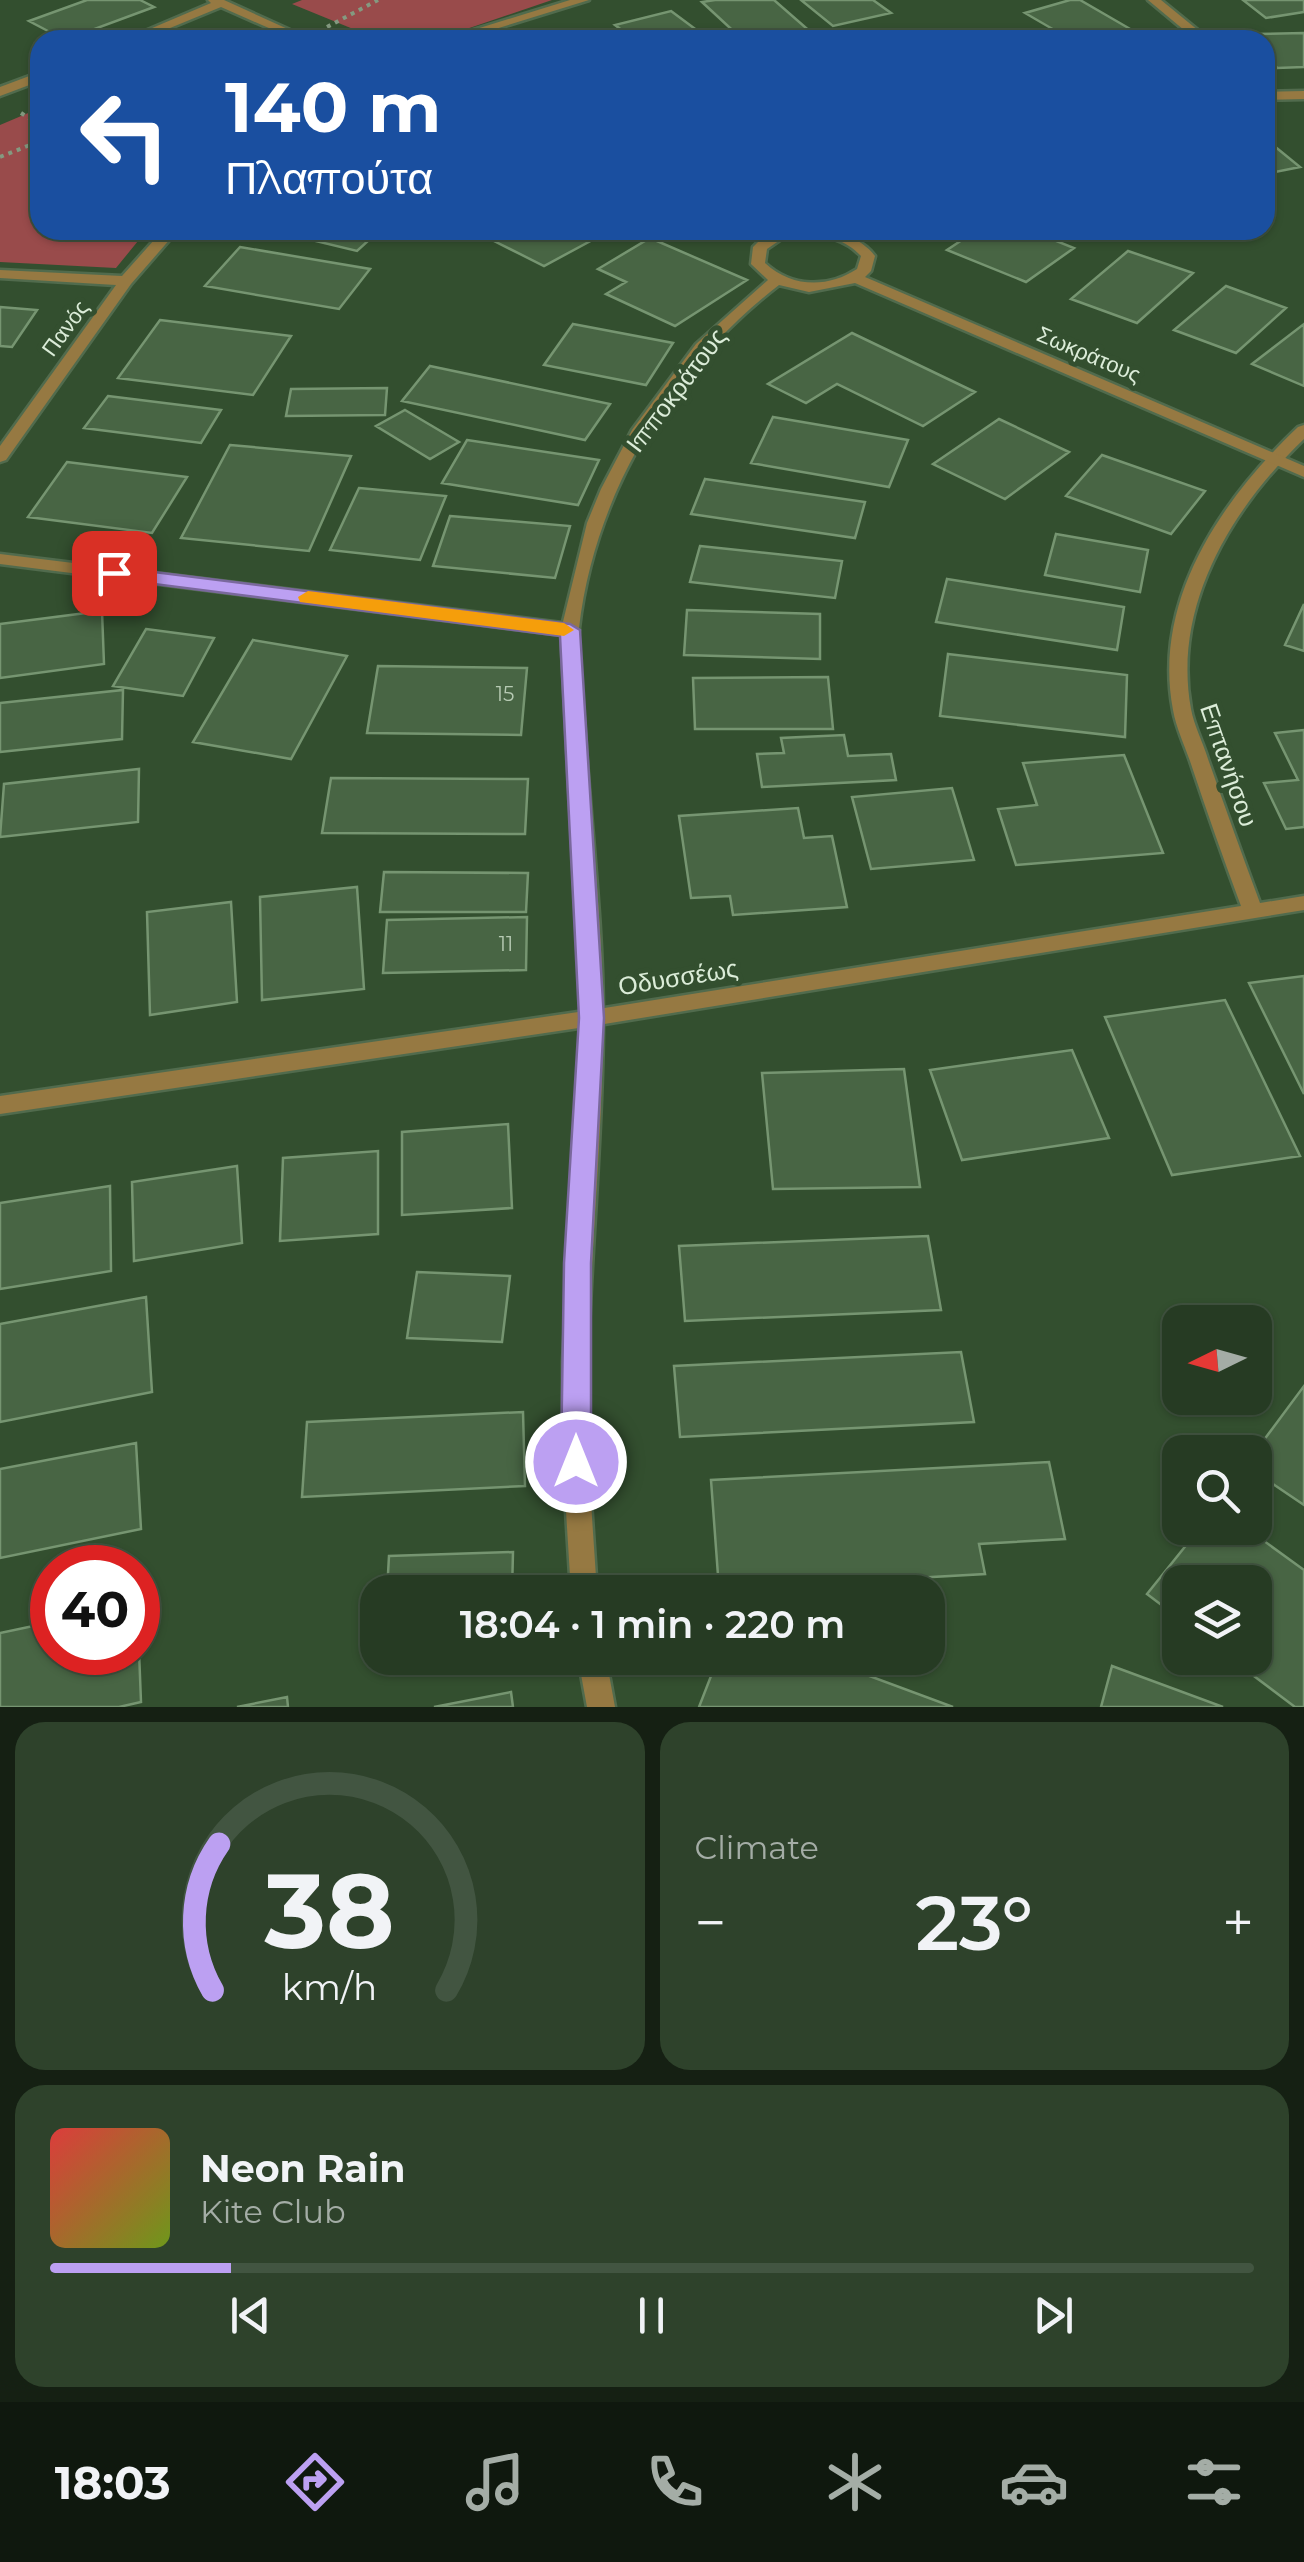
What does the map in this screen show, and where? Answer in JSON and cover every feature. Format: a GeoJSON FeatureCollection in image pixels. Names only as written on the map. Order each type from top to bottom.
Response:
{"type":"FeatureCollection","features":[{"type":"Feature","properties":{"kind":"street"},"geometry":{"type":"LineString","coordinates":[[481,30],[584,0]]}},
{"type":"Feature","properties":{"kind":"street"},"geometry":{"type":"LineString","coordinates":[[1154,0],[1192,30]]}},
{"type":"Feature","properties":{"kind":"street"},"geometry":{"type":"LineString","coordinates":[[153,30],[221,1],[283,30]]}},
{"type":"Feature","properties":{"kind":"street"},"geometry":{"type":"LineString","coordinates":[[0,92],[30,80]]}},
{"type":"Feature","properties":{"kind":"street"},"geometry":{"type":"LineString","coordinates":[[1275,93],[1304,94]]}},
{"type":"Feature","properties":{"kind":"street","name":"Πανός"},"geometry":{"type":"LineString","coordinates":[[0,457],[126,281],[162,240]]}},
{"type":"Feature","properties":{"kind":"street"},"geometry":{"type":"LineString","coordinates":[[768,240],[760,248],[758,264],[777,280],[809,287],[856,278],[864,271],[868,256],[855,240]]}},
{"type":"Feature","properties":{"kind":"street"},"geometry":{"type":"LineString","coordinates":[[0,274],[126,281]]}},
{"type":"Feature","properties":{"kind":"street","name":"Σωκράτους"},"geometry":{"type":"LineString","coordinates":[[856,278],[1304,472]]}},
{"type":"Feature","properties":{"kind":"street","name":"Ιπποκράτους"},"geometry":{"type":"LineString","coordinates":[[583,1575],[575,1362],[592,1018],[570,630],[607,492],[636,436],[731,316],[777,280]]}},
{"type":"Feature","properties":{"kind":"street","name":"Επτανήσου"},"geometry":{"type":"LineString","coordinates":[[1254,912],[1180,704],[1184,612],[1198,573],[1240,497],[1272,458],[1304,430]]}},
{"type":"Feature","properties":{"kind":"street"},"geometry":{"type":"LineString","coordinates":[[0,559],[570,630]]}},
{"type":"Feature","properties":{"kind":"street","name":"Οδυσσέως"},"geometry":{"type":"LineString","coordinates":[[0,1105],[592,1018],[1304,902]]}},
{"type":"Feature","properties":{"kind":"street"},"geometry":{"type":"LineString","coordinates":[[595,1675],[601,1707]]}},
{"type":"Feature","properties":{"kind":"path"},"geometry":{"type":"LineString","coordinates":[[323,30],[378,0]]}},
{"type":"Feature","properties":{"kind":"path"},"geometry":{"type":"LineString","coordinates":[[0,157],[30,145]]}},
{"type":"Feature","properties":{"kind":"shaded area"},"geometry":{"type":"Polygon","coordinates":[[[302,0],[552,0],[464,30],[356,30],[292,4],[302,0]]]}},
{"type":"Feature","properties":{"kind":"shaded area"},"geometry":{"type":"Polygon","coordinates":[[[30,112],[30,240],[139,240],[116,268],[0,262],[0,125],[30,112]]]}},
{"type":"Feature","properties":{"kind":"building"},"geometry":{"type":"Polygon","coordinates":[[[87,0],[140,0],[154,7],[92,30],[46,30],[29,21],[87,0]]]}},
{"type":"Feature","properties":{"kind":"building"},"geometry":{"type":"Polygon","coordinates":[[[774,0],[808,30],[732,30],[702,2],[774,0]]]}},
{"type":"Feature","properties":{"kind":"building"},"geometry":{"type":"Polygon","coordinates":[[[801,0],[873,0],[891,13],[833,26],[801,0]]]}},
{"type":"Feature","properties":{"kind":"building"},"geometry":{"type":"Polygon","coordinates":[[[1080,0],[1132,30],[1054,30],[1025,13],[1080,0]]]}},
{"type":"Feature","properties":{"kind":"building"},"geometry":{"type":"Polygon","coordinates":[[[1243,0],[1304,0],[1304,12],[1266,18],[1243,0]]]}},
{"type":"Feature","properties":{"kind":"building"},"geometry":{"type":"Polygon","coordinates":[[[671,11],[697,30],[622,30],[615,25],[671,11]]]}},
{"type":"Feature","properties":{"kind":"building"},"geometry":{"type":"Polygon","coordinates":[[[1304,33],[1304,67],[1277,68],[1275,34],[1304,33]]]}},
{"type":"Feature","properties":{"kind":"building"},"geometry":{"type":"Polygon","coordinates":[[[1275,147],[1300,167],[1275,172],[1275,147]]]}},
{"type":"Feature","properties":{"kind":"building"},"geometry":{"type":"Polygon","coordinates":[[[311,240],[369,240],[357,251],[311,240]]]}},
{"type":"Feature","properties":{"kind":"building"},"geometry":{"type":"Polygon","coordinates":[[[500,240],[592,240],[544,266],[496,242],[500,240]]]}},
{"type":"Feature","properties":{"kind":"building"},"geometry":{"type":"Polygon","coordinates":[[[647,240],[655,240],[747,280],[675,326],[606,294],[626,282],[598,269],[647,240]]]}},
{"type":"Feature","properties":{"kind":"building"},"geometry":{"type":"Polygon","coordinates":[[[962,240],[1054,240],[1074,248],[1026,282],[947,250],[962,240]]]}},
{"type":"Feature","properties":{"kind":"building"},"geometry":{"type":"Polygon","coordinates":[[[240,247],[370,269],[339,309],[205,286],[240,247]]]}},
{"type":"Feature","properties":{"kind":"building"},"geometry":{"type":"Polygon","coordinates":[[[1128,251],[1193,273],[1137,323],[1071,299],[1128,251]]]}},
{"type":"Feature","properties":{"kind":"building"},"geometry":{"type":"Polygon","coordinates":[[[1226,286],[1286,308],[1236,353],[1174,330],[1226,286]]]}},
{"type":"Feature","properties":{"kind":"building"},"geometry":{"type":"Polygon","coordinates":[[[0,307],[37,310],[12,347],[0,346],[0,307]]]}},
{"type":"Feature","properties":{"kind":"building"},"geometry":{"type":"Polygon","coordinates":[[[160,320],[291,336],[253,395],[118,378],[160,320]]]}},
{"type":"Feature","properties":{"kind":"building"},"geometry":{"type":"Polygon","coordinates":[[[573,324],[673,343],[646,385],[544,365],[573,324]]]}},
{"type":"Feature","properties":{"kind":"building"},"geometry":{"type":"Polygon","coordinates":[[[1304,324],[1304,386],[1252,364],[1304,324]]]}},
{"type":"Feature","properties":{"kind":"building"},"geometry":{"type":"Polygon","coordinates":[[[852,333],[975,392],[923,426],[837,384],[806,403],[768,384],[852,333]]]}},
{"type":"Feature","properties":{"kind":"building"},"geometry":{"type":"Polygon","coordinates":[[[430,366],[610,404],[585,440],[402,401],[430,366]]]}},
{"type":"Feature","properties":{"kind":"building"},"geometry":{"type":"Polygon","coordinates":[[[387,388],[385,415],[286,416],[291,389],[387,388]]]}},
{"type":"Feature","properties":{"kind":"building"},"geometry":{"type":"Polygon","coordinates":[[[108,396],[221,410],[201,443],[84,428],[108,396]]]}},
{"type":"Feature","properties":{"kind":"building"},"geometry":{"type":"Polygon","coordinates":[[[405,410],[459,442],[430,459],[376,426],[405,410]]]}},
{"type":"Feature","properties":{"kind":"building"},"geometry":{"type":"Polygon","coordinates":[[[773,417],[908,440],[889,487],[751,463],[773,417]]]}},
{"type":"Feature","properties":{"kind":"building"},"geometry":{"type":"Polygon","coordinates":[[[999,419],[1069,452],[1005,499],[933,464],[999,419]]]}},
{"type":"Feature","properties":{"kind":"building"},"geometry":{"type":"Polygon","coordinates":[[[467,440],[599,460],[578,505],[442,483],[467,440]]]}},
{"type":"Feature","properties":{"kind":"building"},"geometry":{"type":"Polygon","coordinates":[[[230,445],[351,456],[309,551],[181,538],[230,445]]]}},
{"type":"Feature","properties":{"kind":"building"},"geometry":{"type":"Polygon","coordinates":[[[1102,455],[1205,491],[1171,534],[1066,496],[1102,455]]]}},
{"type":"Feature","properties":{"kind":"building"},"geometry":{"type":"Polygon","coordinates":[[[67,462],[187,477],[152,533],[28,517],[67,462]]]}},
{"type":"Feature","properties":{"kind":"building"},"geometry":{"type":"Polygon","coordinates":[[[705,479],[865,502],[855,538],[691,514],[705,479]]]}},
{"type":"Feature","properties":{"kind":"building"},"geometry":{"type":"Polygon","coordinates":[[[359,488],[446,496],[420,560],[330,550],[359,488]]]}},
{"type":"Feature","properties":{"kind":"building"},"geometry":{"type":"Polygon","coordinates":[[[450,516],[570,526],[555,578],[433,566],[450,516]]]}},
{"type":"Feature","properties":{"kind":"building"},"geometry":{"type":"Polygon","coordinates":[[[1056,534],[1148,550],[1140,592],[1045,575],[1056,534]]]}},
{"type":"Feature","properties":{"kind":"building"},"geometry":{"type":"Polygon","coordinates":[[[700,546],[842,561],[835,598],[690,582],[700,546]]]}},
{"type":"Feature","properties":{"kind":"building"},"geometry":{"type":"Polygon","coordinates":[[[947,579],[1124,607],[1117,650],[936,622],[947,579]]]}},
{"type":"Feature","properties":{"kind":"building"},"geometry":{"type":"Polygon","coordinates":[[[1304,604],[1304,651],[1285,645],[1304,604]]]}},
{"type":"Feature","properties":{"kind":"building"},"geometry":{"type":"Polygon","coordinates":[[[687,610],[820,614],[820,659],[684,655],[687,610]]]}},
{"type":"Feature","properties":{"kind":"building"},"geometry":{"type":"Polygon","coordinates":[[[102,611],[104,664],[0,678],[0,624],[102,611]]]}},
{"type":"Feature","properties":{"kind":"building"},"geometry":{"type":"Polygon","coordinates":[[[146,629],[214,638],[183,696],[113,686],[146,629]]]}},
{"type":"Feature","properties":{"kind":"building"},"geometry":{"type":"Polygon","coordinates":[[[253,640],[347,656],[291,759],[193,742],[253,640]]]}},
{"type":"Feature","properties":{"kind":"building"},"geometry":{"type":"Polygon","coordinates":[[[948,654],[1127,675],[1125,737],[940,716],[948,654]]]}},
{"type":"Feature","properties":{"kind":"building"},"geometry":{"type":"Polygon","coordinates":[[[378,666],[527,668],[521,735],[367,733],[378,666]]]}},
{"type":"Feature","properties":{"kind":"building"},"geometry":{"type":"Polygon","coordinates":[[[828,677],[833,729],[695,729],[693,678],[828,677]]]}},
{"type":"Feature","properties":{"kind":"building"},"geometry":{"type":"Polygon","coordinates":[[[123,690],[122,739],[0,752],[0,703],[123,690]]]}},
{"type":"Feature","properties":{"kind":"building"},"geometry":{"type":"Polygon","coordinates":[[[1304,730],[1304,827],[1286,829],[1264,783],[1298,780],[1275,733],[1304,730]]]}},
{"type":"Feature","properties":{"kind":"building"},"geometry":{"type":"Polygon","coordinates":[[[844,735],[848,756],[891,754],[896,780],[762,787],[757,754],[784,753],[781,738],[844,735]]]}},
{"type":"Feature","properties":{"kind":"building"},"geometry":{"type":"Polygon","coordinates":[[[1124,755],[1163,853],[1016,865],[998,809],[1037,805],[1023,763],[1124,755]]]}},
{"type":"Feature","properties":{"kind":"building"},"geometry":{"type":"Polygon","coordinates":[[[139,769],[138,822],[0,837],[4,784],[139,769]]]}},
{"type":"Feature","properties":{"kind":"building"},"geometry":{"type":"Polygon","coordinates":[[[331,778],[528,779],[525,834],[322,833],[331,778]]]}},
{"type":"Feature","properties":{"kind":"building"},"geometry":{"type":"Polygon","coordinates":[[[952,788],[974,860],[871,869],[852,797],[952,788]]]}},
{"type":"Feature","properties":{"kind":"building"},"geometry":{"type":"Polygon","coordinates":[[[798,808],[804,838],[832,836],[847,907],[733,915],[730,896],[691,898],[679,816],[798,808]]]}},
{"type":"Feature","properties":{"kind":"building"},"geometry":{"type":"Polygon","coordinates":[[[384,872],[528,873],[526,912],[380,912],[384,872]]]}},
{"type":"Feature","properties":{"kind":"building"},"geometry":{"type":"Polygon","coordinates":[[[357,887],[364,989],[262,1000],[260,897],[357,887]]]}},
{"type":"Feature","properties":{"kind":"building"},"geometry":{"type":"Polygon","coordinates":[[[231,902],[237,1002],[150,1015],[147,912],[231,902]]]}},
{"type":"Feature","properties":{"kind":"building"},"geometry":{"type":"Polygon","coordinates":[[[527,917],[526,970],[383,973],[387,920],[527,917]]]}},
{"type":"Feature","properties":{"kind":"building"},"geometry":{"type":"Polygon","coordinates":[[[1304,976],[1304,1094],[1249,983],[1304,976]]]}},
{"type":"Feature","properties":{"kind":"building"},"geometry":{"type":"Polygon","coordinates":[[[1225,1000],[1300,1156],[1172,1175],[1105,1017],[1225,1000]]]}},
{"type":"Feature","properties":{"kind":"building"},"geometry":{"type":"Polygon","coordinates":[[[1072,1050],[1109,1138],[962,1160],[930,1070],[1072,1050]]]}},
{"type":"Feature","properties":{"kind":"building"},"geometry":{"type":"Polygon","coordinates":[[[904,1069],[920,1187],[773,1189],[762,1073],[904,1069]]]}},
{"type":"Feature","properties":{"kind":"building"},"geometry":{"type":"Polygon","coordinates":[[[508,1124],[512,1208],[402,1215],[402,1132],[508,1124]]]}},
{"type":"Feature","properties":{"kind":"building"},"geometry":{"type":"Polygon","coordinates":[[[378,1151],[378,1234],[280,1241],[283,1158],[378,1151]]]}},
{"type":"Feature","properties":{"kind":"building"},"geometry":{"type":"Polygon","coordinates":[[[237,1166],[242,1243],[134,1261],[132,1182],[237,1166]]]}},
{"type":"Feature","properties":{"kind":"building"},"geometry":{"type":"Polygon","coordinates":[[[110,1186],[111,1271],[0,1289],[0,1203],[110,1186]]]}},
{"type":"Feature","properties":{"kind":"building"},"geometry":{"type":"Polygon","coordinates":[[[928,1236],[941,1310],[685,1321],[679,1246],[928,1236]]]}},
{"type":"Feature","properties":{"kind":"building"},"geometry":{"type":"Polygon","coordinates":[[[417,1272],[510,1276],[502,1342],[407,1338],[417,1272]]]}},
{"type":"Feature","properties":{"kind":"building"},"geometry":{"type":"Polygon","coordinates":[[[146,1297],[152,1392],[0,1422],[0,1324],[146,1297]]]}},
{"type":"Feature","properties":{"kind":"building"},"geometry":{"type":"Polygon","coordinates":[[[961,1352],[974,1422],[680,1437],[674,1366],[961,1352]]]}},
{"type":"Feature","properties":{"kind":"building"},"geometry":{"type":"Polygon","coordinates":[[[1304,1386],[1304,1505],[1272,1483],[1272,1435],[1268,1435],[1304,1386]]]}},
{"type":"Feature","properties":{"kind":"building"},"geometry":{"type":"Polygon","coordinates":[[[523,1412],[525,1486],[302,1497],[307,1422],[523,1412]]]}},
{"type":"Feature","properties":{"kind":"building"},"geometry":{"type":"Polygon","coordinates":[[[136,1443],[141,1529],[63,1545],[30,1545],[30,1552],[0,1558],[0,1469],[136,1443]]]}},
{"type":"Feature","properties":{"kind":"building"},"geometry":{"type":"Polygon","coordinates":[[[1049,1462],[1065,1539],[979,1544],[985,1574],[718,1575],[711,1480],[1049,1462]]]}},
{"type":"Feature","properties":{"kind":"building"},"geometry":{"type":"Polygon","coordinates":[[[1186,1545],[1269,1545],[1304,1570],[1304,1707],[1295,1707],[1253,1675],[1272,1675],[1272,1565],[1170,1565],[1186,1545]]]}},
{"type":"Feature","properties":{"kind":"building"},"geometry":{"type":"Polygon","coordinates":[[[513,1552],[512,1575],[388,1575],[389,1556],[513,1552]]]}},
{"type":"Feature","properties":{"kind":"building"},"geometry":{"type":"Polygon","coordinates":[[[1162,1575],[1162,1605],[1147,1594],[1162,1575]]]}},
{"type":"Feature","properties":{"kind":"building"},"geometry":{"type":"Polygon","coordinates":[[[30,1627],[30,1675],[140,1675],[141,1702],[119,1707],[0,1707],[0,1633],[30,1627]]]}},
{"type":"Feature","properties":{"kind":"building"},"geometry":{"type":"Polygon","coordinates":[[[1112,1666],[1223,1707],[1101,1707],[1112,1666]]]}},
{"type":"Feature","properties":{"kind":"building"},"geometry":{"type":"Polygon","coordinates":[[[711,1675],[867,1675],[953,1707],[699,1707],[711,1675]]]}},
{"type":"Feature","properties":{"kind":"building"},"geometry":{"type":"Polygon","coordinates":[[[511,1692],[513,1707],[434,1707],[511,1692]]]}},
{"type":"Feature","properties":{"kind":"building"},"geometry":{"type":"Polygon","coordinates":[[[287,1697],[288,1707],[237,1707],[287,1697]]]}},
{"type":"Feature","properties":{"kind":"slow traffic"},"geometry":{"type":"LineString","coordinates":[[308,597],[564,630]]}},
{"type":"Feature","properties":{"kind":"route"},"geometry":{"type":"LineString","coordinates":[[114,573],[570,630],[592,1018],[578,1263],[576,1462]]}}]}
